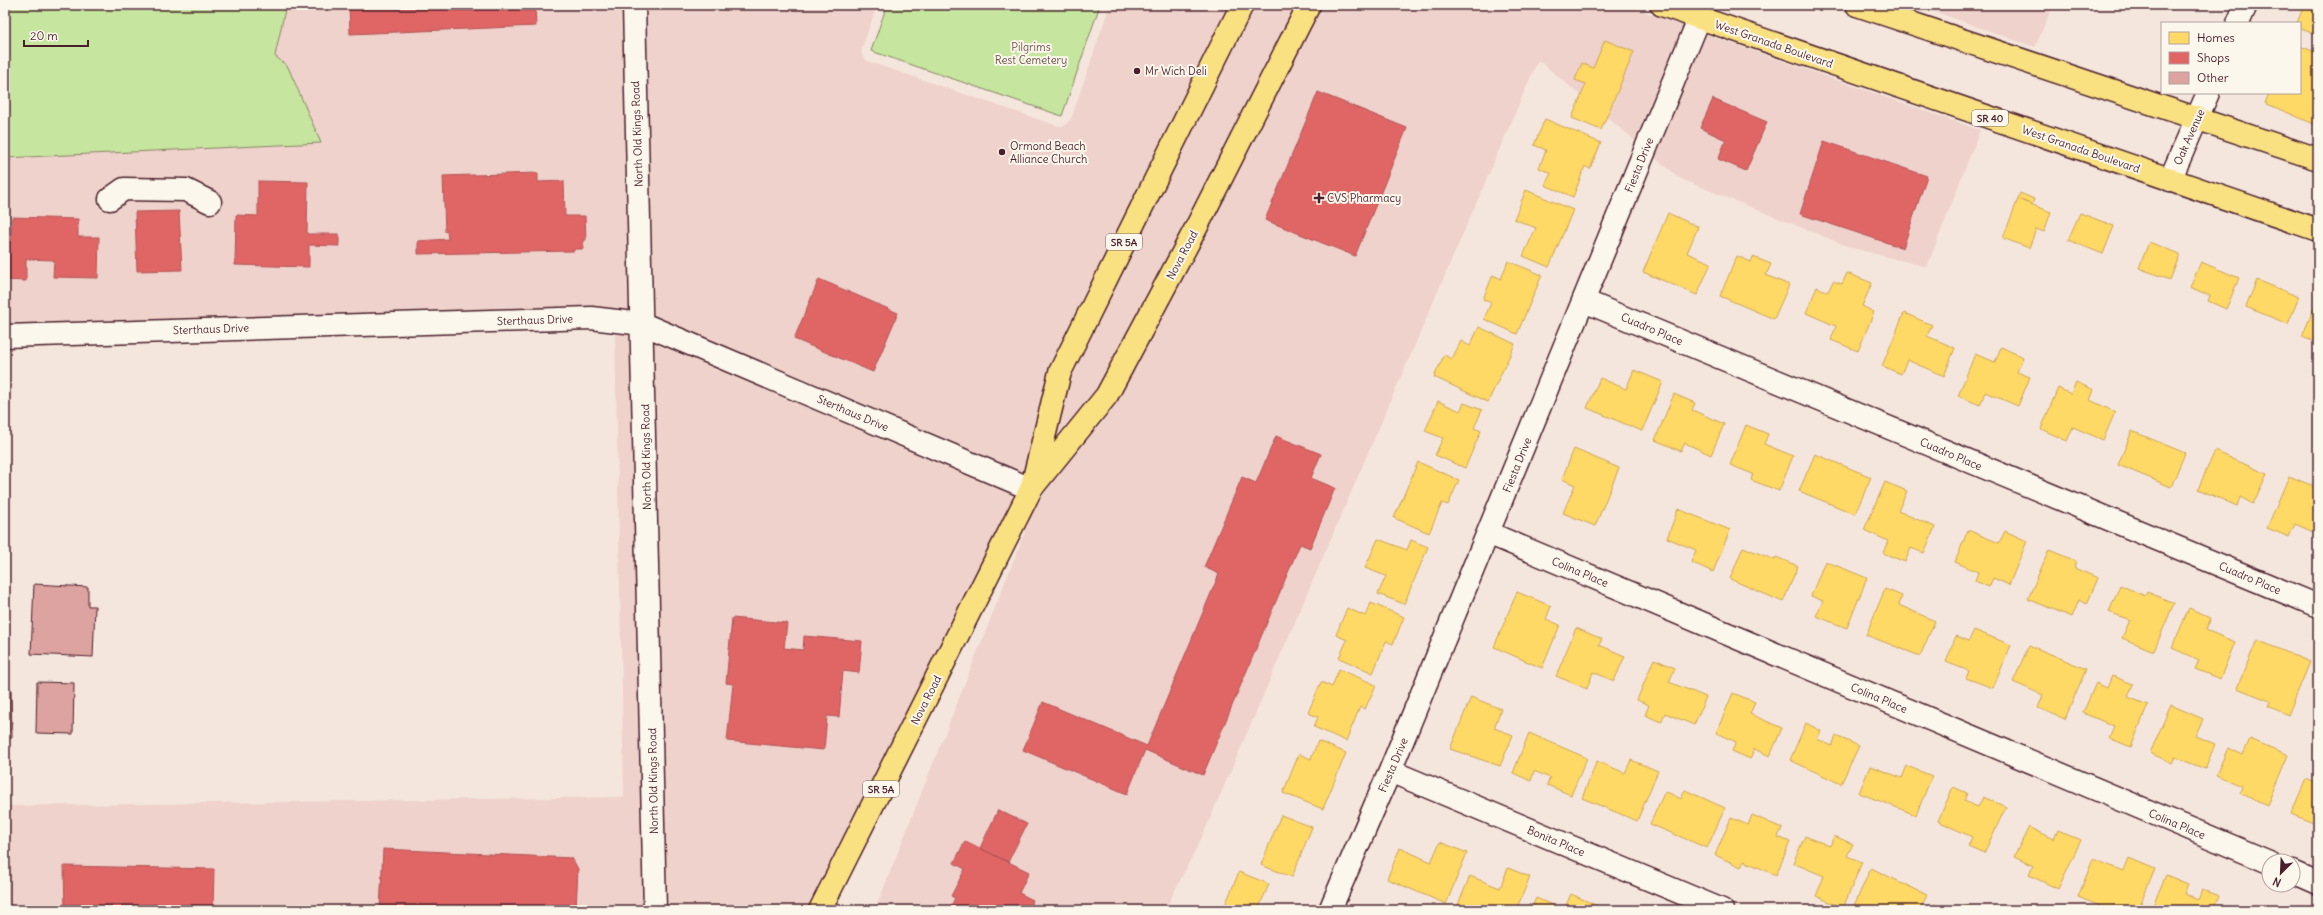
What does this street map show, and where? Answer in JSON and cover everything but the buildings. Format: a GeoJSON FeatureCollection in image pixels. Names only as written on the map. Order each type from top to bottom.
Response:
{"type":"FeatureCollection","features":[{"type":"Feature","properties":{"kind":"main road","name":"Nova Road"},"geometry":{"type":"LineString","coordinates":[[1031,489],[1060,372],[1242,5]]}},
{"type":"Feature","properties":{"kind":"main road","name":"Nova Road"},"geometry":{"type":"LineString","coordinates":[[820,910],[1031,489],[1107,395],[1196,228],[1309,5]]}},
{"type":"Feature","properties":{"kind":"main road","name":"West Granada Boulevard"},"geometry":{"type":"LineString","coordinates":[[1662,5],[1699,19],[2318,230]]}},
{"type":"Feature","properties":{"kind":"main road"},"geometry":{"type":"LineString","coordinates":[[1857,5],[2318,159]]}},
{"type":"Feature","properties":{"kind":"street","name":"North Old Kings Road"},"geometry":{"type":"LineString","coordinates":[[634,5],[655,910]]}},
{"type":"Feature","properties":{"kind":"street"},"geometry":{"type":"LineString","coordinates":[[2238,22],[2246,5]]}},
{"type":"Feature","properties":{"kind":"street","name":"Fiesta Drive"},"geometry":{"type":"LineString","coordinates":[[1330,910],[1390,771],[1699,19]]}},
{"type":"Feature","properties":{"kind":"street","name":"Oak Avenue"},"geometry":{"type":"LineString","coordinates":[[2170,180],[2208,94]]}},
{"type":"Feature","properties":{"kind":"street"},"geometry":{"type":"LineString","coordinates":[[110,199],[124,189],[186,190],[210,202]]}},
{"type":"Feature","properties":{"kind":"street","name":"Cuadro Place"},"geometry":{"type":"LineString","coordinates":[[1584,301],[2318,606]]}},
{"type":"Feature","properties":{"kind":"street","name":"Sterthaus Drive"},"geometry":{"type":"LineString","coordinates":[[5,336],[591,318],[642,324],[1031,489]]}},
{"type":"Feature","properties":{"kind":"street","name":"Colina Place"},"geometry":{"type":"LineString","coordinates":[[1488,533],[2261,859]]}},
{"type":"Feature","properties":{"kind":"street","name":"Bonita Place"},"geometry":{"type":"LineString","coordinates":[[1390,771],[1722,910]]}},
{"type":"Feature","properties":{"kind":"street"},"geometry":{"type":"LineString","coordinates":[[2301,876],[2318,883]]}},
{"type":"Feature","properties":{"kind":"shaded area"},"geometry":{"type":"Polygon","coordinates":[[[286,5],[622,5],[631,310],[592,306],[5,324],[5,158],[320,143],[288,67],[275,56],[286,5]]]}},
{"type":"Feature","properties":{"kind":"shaded area"},"geometry":{"type":"Polygon","coordinates":[[[645,5],[877,5],[862,48],[862,55],[867,61],[1058,126],[1064,126],[1071,119],[1110,5],[1230,5],[1051,367],[1024,473],[654,316],[645,5]]]}},
{"type":"Feature","properties":{"kind":"shaded area"},"geometry":{"type":"Polygon","coordinates":[[[1255,5],[1297,5],[1187,223],[1098,389],[1054,443],[1071,376],[1255,5]]]}},
{"type":"Feature","properties":{"kind":"shaded area"},"geometry":{"type":"Polygon","coordinates":[[[1321,5],[1626,5],[1684,26],[1637,142],[1538,60],[1202,837],[1165,910],[875,910],[1036,504],[1039,503],[1041,494],[1116,401],[1206,234],[1321,5]]]}},
{"type":"Feature","properties":{"kind":"shaded area"},"geometry":{"type":"Polygon","coordinates":[[[1916,5],[2053,5],[2035,47],[1916,5]]]}},
{"type":"Feature","properties":{"kind":"shaded area"},"geometry":{"type":"Polygon","coordinates":[[[1705,34],[1980,130],[1927,267],[1852,248],[1681,179],[1654,157],[1705,34]]]}},
{"type":"Feature","properties":{"kind":"shaded area"},"geometry":{"type":"Polygon","coordinates":[[[615,333],[632,336],[644,910],[5,910],[5,806],[624,797],[615,333]]]}},
{"type":"Feature","properties":{"kind":"shaded area"},"geometry":{"type":"Polygon","coordinates":[[[654,343],[1016,496],[807,910],[667,910],[654,343]]]}},
{"type":"Feature","properties":{"kind":"green space"},"geometry":{"type":"Polygon","coordinates":[[[5,5],[286,5],[275,56],[288,67],[321,143],[5,158],[5,5]]]}},
{"type":"Feature","properties":{"kind":"green space","name":"Pilgrims Rest Cemetery"},"geometry":{"type":"Polygon","coordinates":[[[887,5],[1100,5],[1062,116],[871,51],[887,5]]]}},
{"type":"Feature","properties":{"kind":"place","name":"Mr Wich Deli"},"geometry":{"type":"Point","coordinates":[1137,71]}},
{"type":"Feature","properties":{"kind":"place","name":"Ormond Beach Alliance Church"},"geometry":{"type":"Point","coordinates":[1002,152]}},
{"type":"Feature","properties":{"kind":"place","name":"CVS Pharmacy"},"geometry":{"type":"Point","coordinates":[1319,198]}}]}
